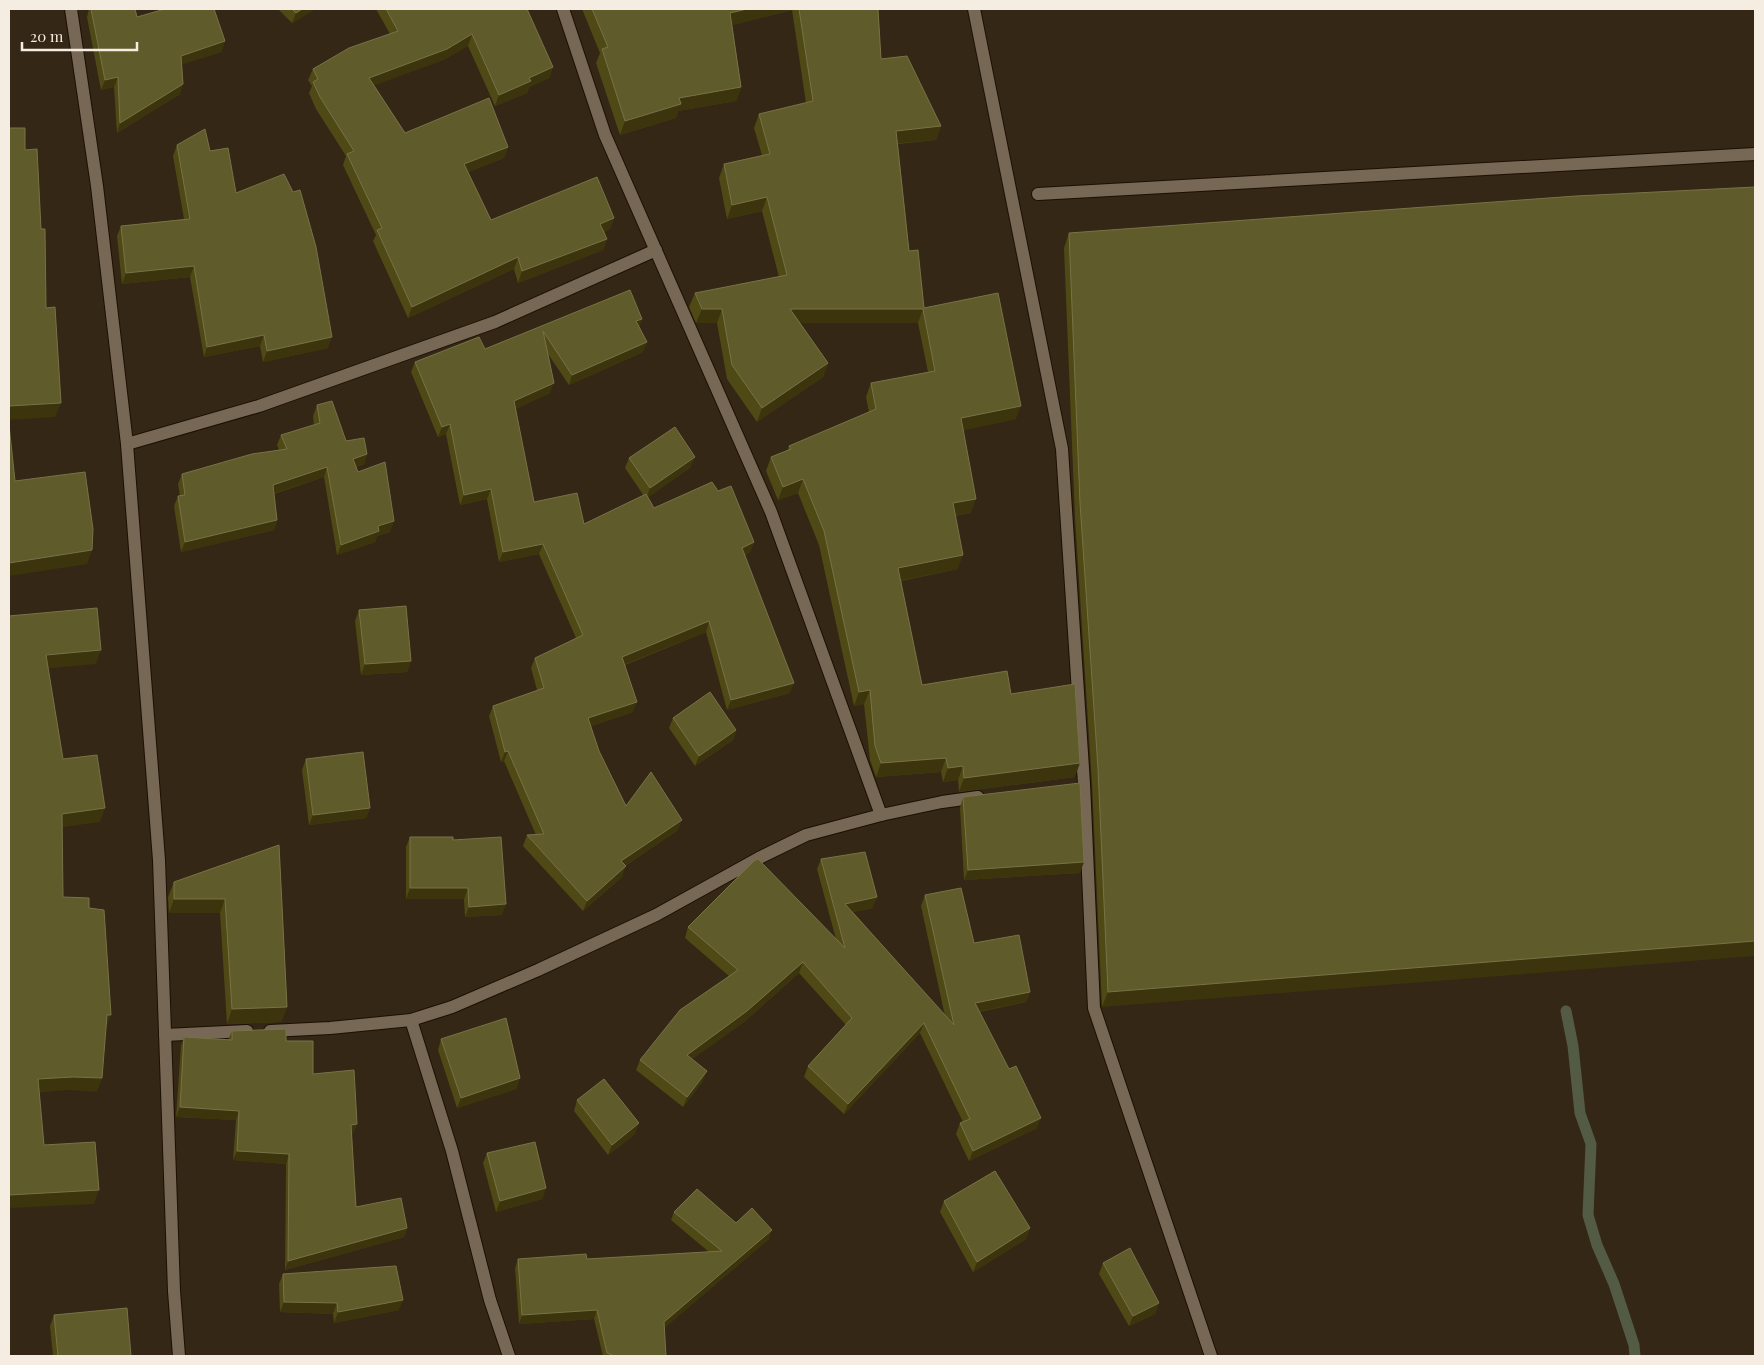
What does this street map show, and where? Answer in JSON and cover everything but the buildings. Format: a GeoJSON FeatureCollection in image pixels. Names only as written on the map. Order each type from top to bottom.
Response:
{"type":"FeatureCollection","features":[{"type":"Feature","properties":{"kind":"street"},"geometry":{"type":"LineString","coordinates":[[71,9],[97,186],[127,444],[159,860],[174,1291],[179,1356]]}},
{"type":"Feature","properties":{"kind":"street"},"geometry":{"type":"LineString","coordinates":[[563,9],[605,135],[771,512],[881,815]]}},
{"type":"Feature","properties":{"kind":"street"},"geometry":{"type":"LineString","coordinates":[[974,9],[1062,449],[1079,785],[1094,1008],[1211,1356]]}},
{"type":"Feature","properties":{"kind":"street"},"geometry":{"type":"LineString","coordinates":[[1038,194],[1755,154]]}},
{"type":"Feature","properties":{"kind":"street"},"geometry":{"type":"LineString","coordinates":[[127,444],[259,406],[495,322],[656,250]]}},
{"type":"Feature","properties":{"kind":"street"},"geometry":{"type":"LineString","coordinates":[[165,1035],[330,1028],[411,1020],[452,1007],[538,970],[656,915],[759,858],[806,836],[881,815],[942,802],[990,796]]}},
{"type":"Feature","properties":{"kind":"street"},"geometry":{"type":"LineString","coordinates":[[411,1020],[452,1152],[490,1300],[509,1356]]}},
{"type":"Feature","properties":{"kind":"waterway"},"geometry":{"type":"LineString","coordinates":[[1566,1011],[1573,1046],[1580,1113],[1591,1144],[1588,1215],[1597,1245],[1614,1284],[1634,1345],[1635,1356]]}}]}
